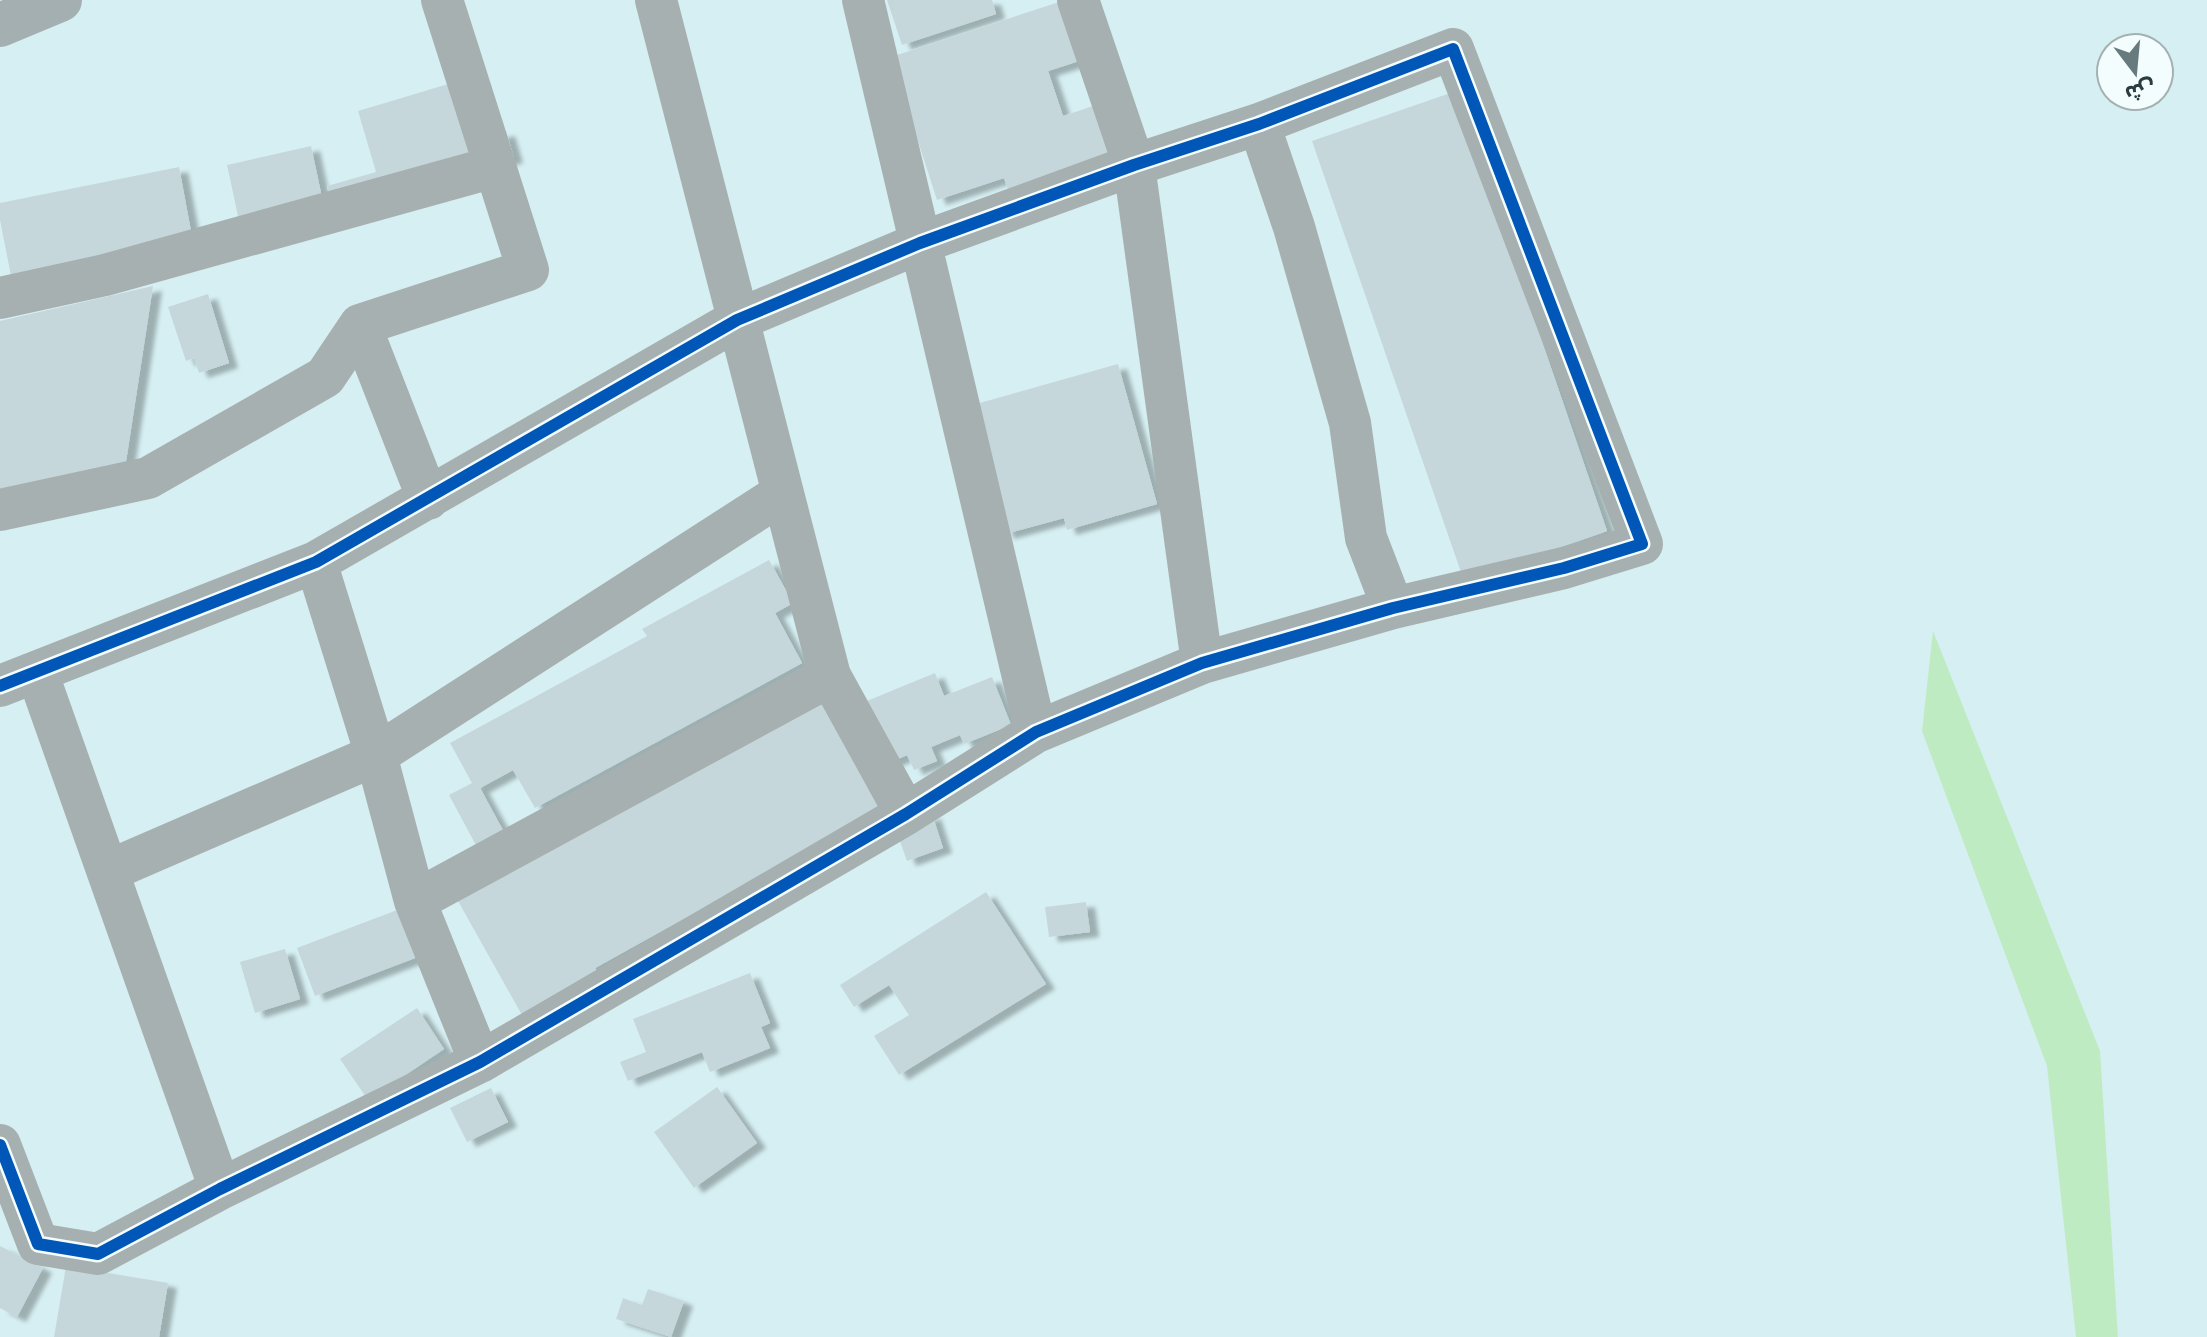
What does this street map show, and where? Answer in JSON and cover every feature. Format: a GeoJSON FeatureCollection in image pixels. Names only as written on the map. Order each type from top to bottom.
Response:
{"type":"FeatureCollection","features":[{"type":"Feature","properties":{"kind":"street"},"geometry":{"type":"LineString","coordinates":[[0,25],[60,0]]}},
{"type":"Feature","properties":{"kind":"street"},"geometry":{"type":"LineString","coordinates":[[0,510],[148,478],[325,377],[360,325],[528,270],[442,0]]}},
{"type":"Feature","properties":{"kind":"street"},"geometry":{"type":"LineString","coordinates":[[656,0],[830,676],[906,814]]}},
{"type":"Feature","properties":{"kind":"street"},"geometry":{"type":"LineString","coordinates":[[863,0],[1036,732]]}},
{"type":"Feature","properties":{"kind":"street"},"geometry":{"type":"LineString","coordinates":[[1078,0],[1134,165],[1202,663]]}},
{"type":"Feature","properties":{"kind":"street"},"geometry":{"type":"LineString","coordinates":[[0,1145],[14,1212],[38,1244],[98,1254],[220,1189],[480,1062],[906,814],[1036,732],[1202,663],[1393,608],[1564,568],[1642,544],[1453,49],[1259,124],[1134,165],[920,243],[737,320],[316,562],[18,679],[108,871],[220,1189]]}},
{"type":"Feature","properties":{"kind":"street"},"geometry":{"type":"LineString","coordinates":[[1259,124],[1294,227],[1350,423],[1366,538],[1393,608]]}},
{"type":"Feature","properties":{"kind":"street"},"geometry":{"type":"LineString","coordinates":[[0,298],[105,275],[494,167]]}},
{"type":"Feature","properties":{"kind":"street"},"geometry":{"type":"LineString","coordinates":[[360,325],[428,499]]}},
{"type":"Feature","properties":{"kind":"street"},"geometry":{"type":"LineString","coordinates":[[108,871],[376,755],[783,493]]}},
{"type":"Feature","properties":{"kind":"street"},"geometry":{"type":"LineString","coordinates":[[316,562],[376,755],[415,901],[480,1062]]}},
{"type":"Feature","properties":{"kind":"street"},"geometry":{"type":"LineString","coordinates":[[415,901],[830,676]]}},
{"type":"Feature","properties":{"kind":"green space"},"geometry":{"type":"Polygon","coordinates":[[[1933,631],[2100,1051],[2118,1337],[2076,1337],[2047,1066],[1922,731],[1933,631]]]}},
{"type":"Feature","properties":{"kind":"building"},"geometry":{"type":"Polygon","coordinates":[[[887,0],[992,0],[996,14],[902,45],[887,0]]]}},
{"type":"Feature","properties":{"kind":"building"},"geometry":{"type":"Polygon","coordinates":[[[1059,2],[1079,61],[1048,71],[1063,116],[1093,106],[1111,162],[1010,195],[1004,178],[937,200],[891,57],[1059,2]]]}},
{"type":"Feature","properties":{"kind":"building"},"geometry":{"type":"Polygon","coordinates":[[[465,79],[482,138],[506,131],[514,158],[334,212],[327,186],[376,172],[358,111],[465,79]]]}},
{"type":"Feature","properties":{"kind":"building"},"geometry":{"type":"Polygon","coordinates":[[[1456,91],[1607,531],[1464,581],[1312,141],[1456,91]]]}},
{"type":"Feature","properties":{"kind":"building"},"geometry":{"type":"Polygon","coordinates":[[[311,146],[325,212],[241,230],[227,165],[311,146]]]}},
{"type":"Feature","properties":{"kind":"building"},"geometry":{"type":"Polygon","coordinates":[[[179,167],[192,237],[12,281],[0,220],[0,203],[179,167]]]}},
{"type":"Feature","properties":{"kind":"building"},"geometry":{"type":"Polygon","coordinates":[[[153,286],[125,468],[0,499],[0,321],[153,286]]]}},
{"type":"Feature","properties":{"kind":"building"},"geometry":{"type":"Polygon","coordinates":[[[208,294],[229,363],[199,373],[194,358],[186,361],[168,307],[208,294]]]}},
{"type":"Feature","properties":{"kind":"building"},"geometry":{"type":"Polygon","coordinates":[[[1118,364],[1157,504],[1067,530],[1064,518],[1005,534],[969,406],[1118,364]]]}},
{"type":"Feature","properties":{"kind":"building"},"geometry":{"type":"Polygon","coordinates":[[[769,560],[793,603],[775,613],[802,663],[535,808],[513,770],[480,788],[505,834],[478,849],[449,795],[472,783],[450,743],[647,636],[642,629],[769,560]]]}},
{"type":"Feature","properties":{"kind":"building"},"geometry":{"type":"Polygon","coordinates":[[[935,673],[944,696],[992,677],[1011,725],[964,744],[960,735],[931,747],[937,761],[914,770],[907,755],[882,766],[857,705],[935,673]]]}},
{"type":"Feature","properties":{"kind":"building"},"geometry":{"type":"Polygon","coordinates":[[[829,696],[890,804],[595,968],[598,973],[522,1015],[458,901],[829,696]]]}},
{"type":"Feature","properties":{"kind":"building"},"geometry":{"type":"Polygon","coordinates":[[[932,814],[943,848],[907,861],[895,827],[932,814]]]}},
{"type":"Feature","properties":{"kind":"building"},"geometry":{"type":"Polygon","coordinates":[[[986,892],[1046,984],[899,1075],[874,1036],[909,1015],[889,985],[854,1007],[840,985],[986,892]]]}},
{"type":"Feature","properties":{"kind":"building"},"geometry":{"type":"Polygon","coordinates":[[[1086,902],[1090,932],[1049,937],[1045,907],[1086,902]]]}},
{"type":"Feature","properties":{"kind":"building"},"geometry":{"type":"Polygon","coordinates":[[[405,907],[423,955],[315,996],[297,948],[405,907]]]}},
{"type":"Feature","properties":{"kind":"building"},"geometry":{"type":"Polygon","coordinates":[[[285,949],[300,999],[255,1013],[240,962],[285,949]]]}},
{"type":"Feature","properties":{"kind":"building"},"geometry":{"type":"Polygon","coordinates":[[[750,973],[770,1023],[761,1027],[770,1048],[710,1072],[702,1052],[628,1081],[620,1062],[646,1052],[633,1019],[750,973]]]}},
{"type":"Feature","properties":{"kind":"building"},"geometry":{"type":"Polygon","coordinates":[[[417,1008],[444,1049],[368,1100],[340,1059],[417,1008]]]}},
{"type":"Feature","properties":{"kind":"building"},"geometry":{"type":"Polygon","coordinates":[[[717,1087],[757,1143],[694,1188],[654,1132],[717,1087]]]}},
{"type":"Feature","properties":{"kind":"building"},"geometry":{"type":"Polygon","coordinates":[[[491,1088],[508,1122],[467,1142],[450,1108],[491,1088]]]}},
{"type":"Feature","properties":{"kind":"building"},"geometry":{"type":"Polygon","coordinates":[[[0,1246],[43,1268],[17,1317],[0,1308],[0,1246]]]}},
{"type":"Feature","properties":{"kind":"building"},"geometry":{"type":"Polygon","coordinates":[[[66,1266],[168,1283],[159,1337],[54,1337],[66,1266]]]}},
{"type":"Feature","properties":{"kind":"building"},"geometry":{"type":"Polygon","coordinates":[[[648,1289],[684,1301],[671,1337],[616,1319],[623,1298],[642,1305],[648,1289]]]}},
{"type":"Feature","properties":{"kind":"cycle path"},"geometry":{"type":"LineString","coordinates":[[0,686],[316,562],[737,320],[920,243],[1134,165],[1259,124],[1453,49],[1642,544],[1564,568],[1393,608],[1202,663],[1036,732],[906,814],[480,1062],[220,1189],[98,1254],[38,1244],[0,1145]]}}]}
